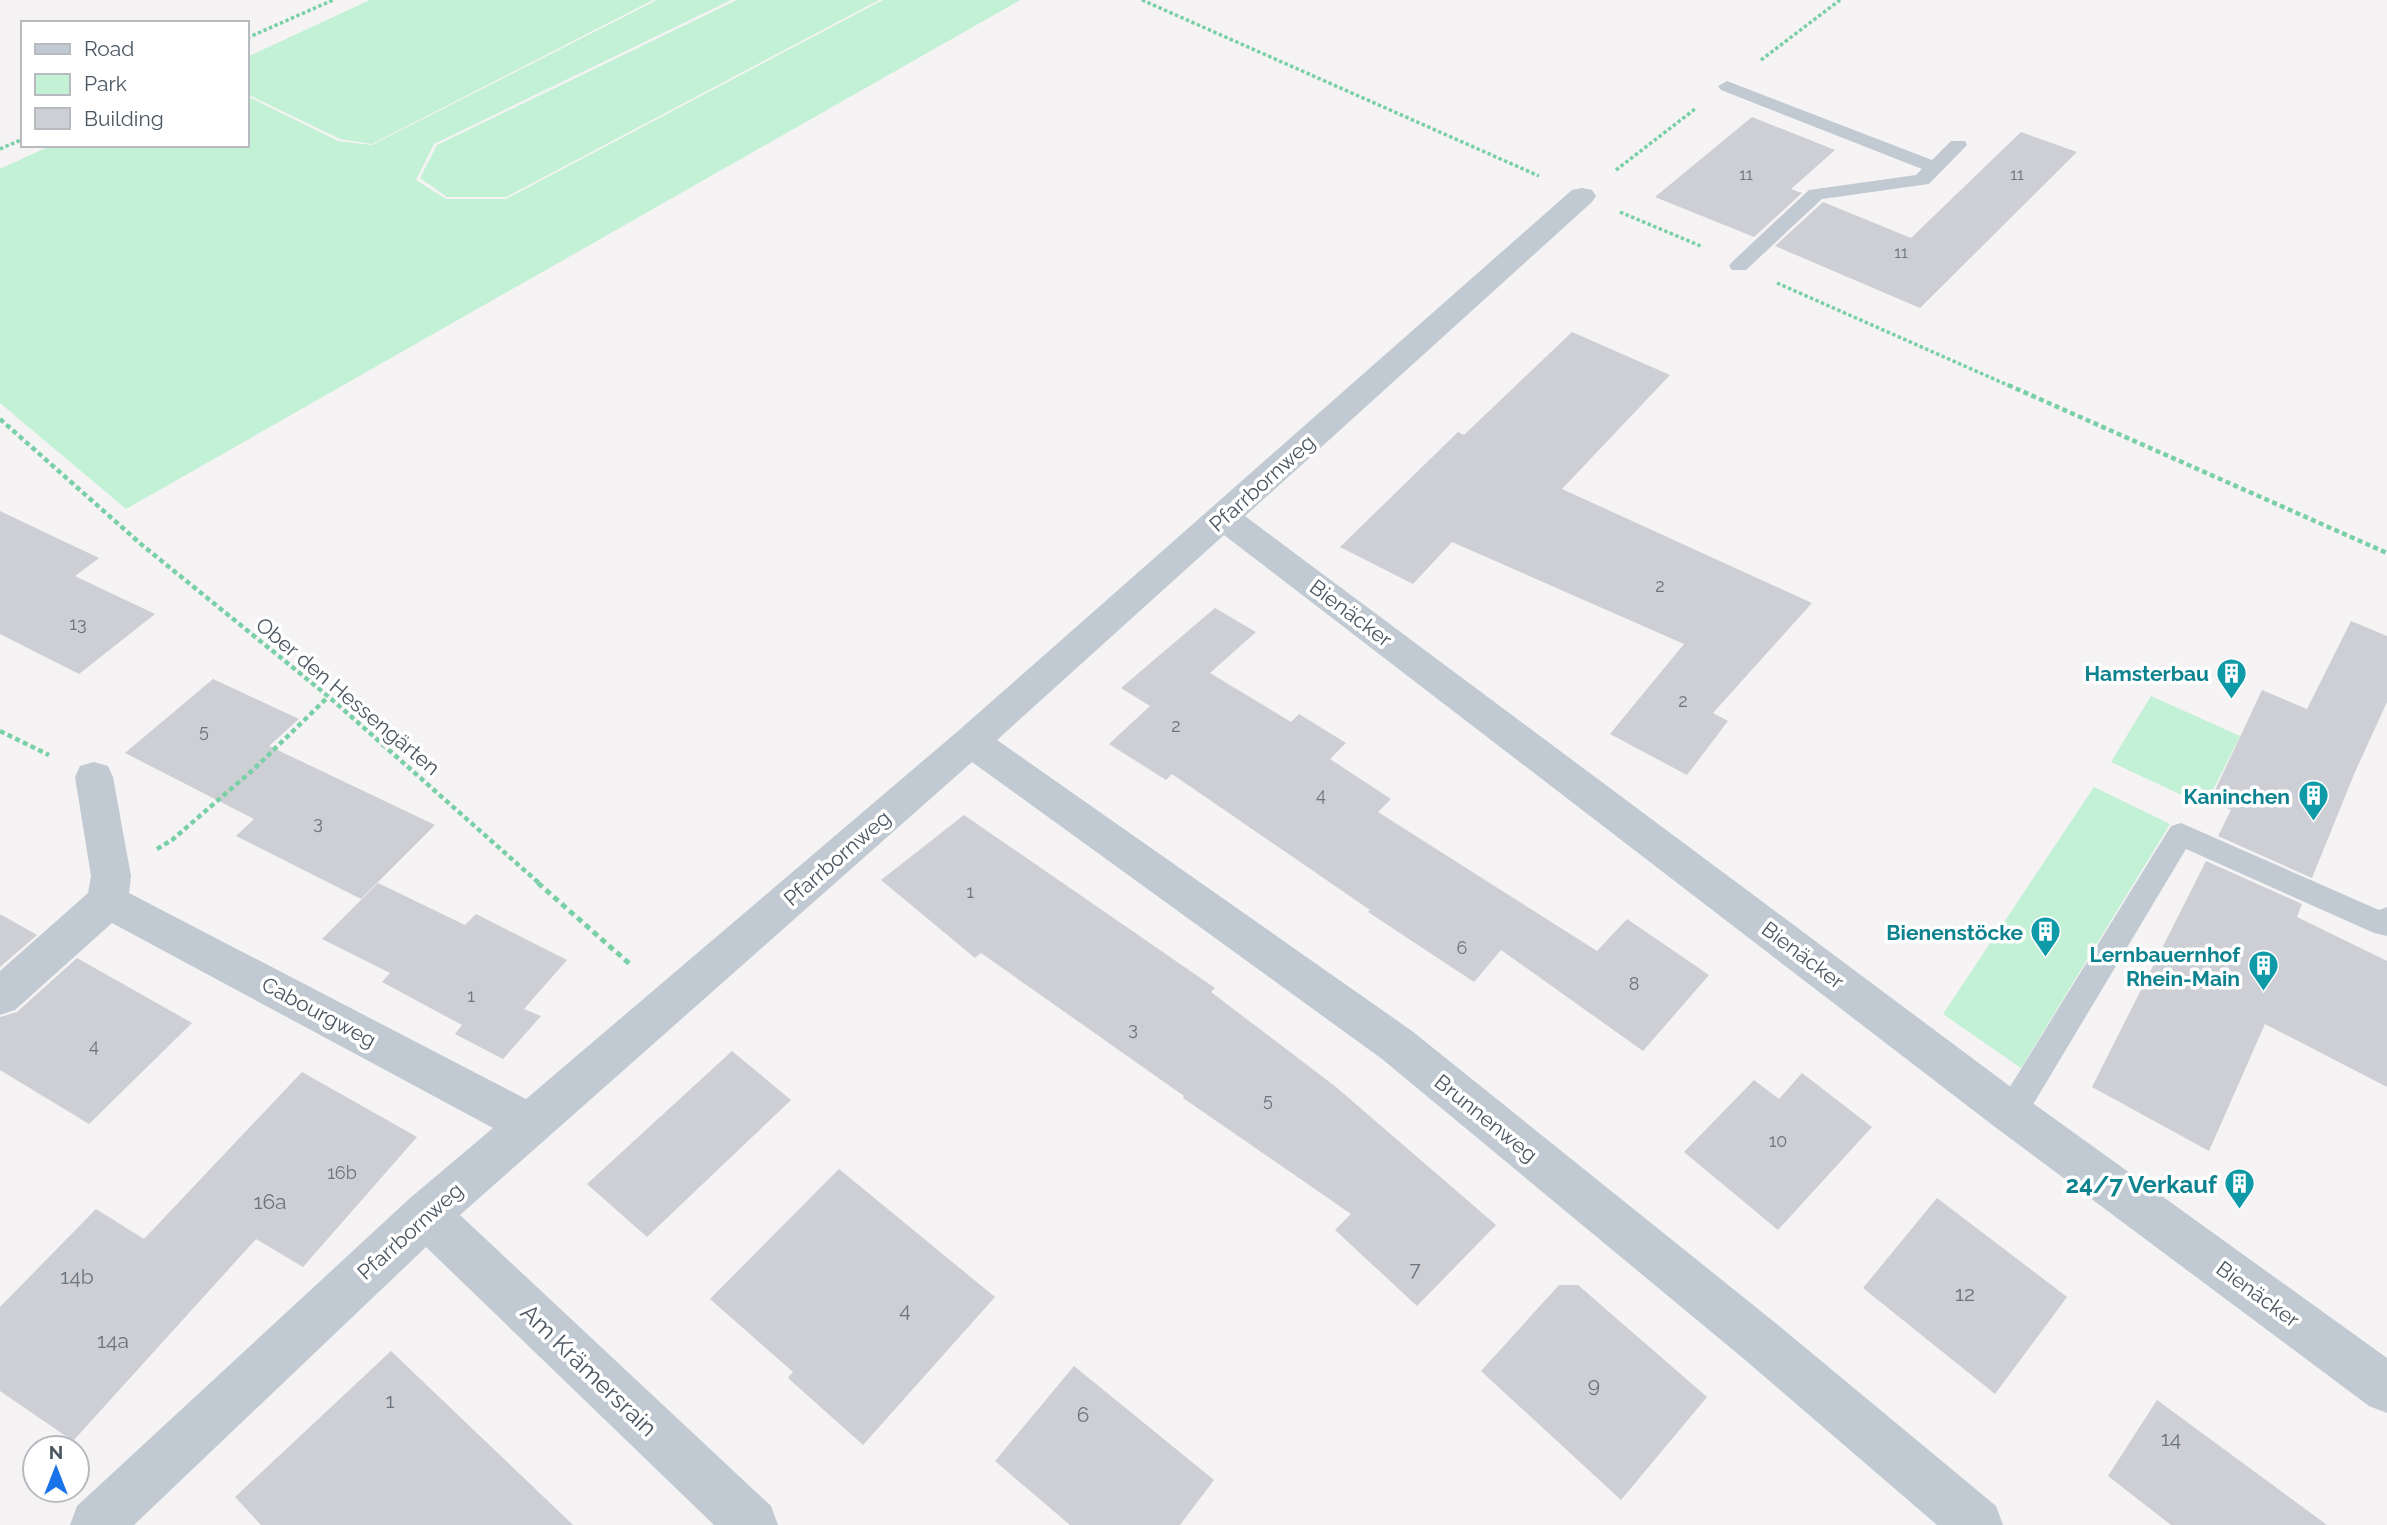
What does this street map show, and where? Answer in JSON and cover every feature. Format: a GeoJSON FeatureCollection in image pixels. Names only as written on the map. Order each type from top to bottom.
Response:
{"type":"FeatureCollection","features":[{"type":"Feature","properties":{"kind":"street","name":"Pfarrbornweg"},"geometry":{"type":"LineString","coordinates":[[96,1525],[426,1215],[971,741],[1582,196]]}},
{"type":"Feature","properties":{"kind":"street","name":"Bienäcker"},"geometry":{"type":"LineString","coordinates":[[1224,517],[2011,1112],[2387,1388]]}},
{"type":"Feature","properties":{"kind":"street","name":"Brunnenweg"},"geometry":{"type":"LineString","coordinates":[[971,741],[1397,1045],[1761,1342],[1977,1525]]}},
{"type":"Feature","properties":{"kind":"street"},"geometry":{"type":"LineString","coordinates":[[0,997],[109,888],[94,777]]}},
{"type":"Feature","properties":{"kind":"street","name":"Cabourgweg"},"geometry":{"type":"LineString","coordinates":[[109,888],[530,1124]]}},
{"type":"Feature","properties":{"kind":"street","name":"Am Krämersrain"},"geometry":{"type":"LineString","coordinates":[[426,1215],[752,1525]]}},
{"type":"Feature","properties":{"kind":"lane"},"geometry":{"type":"LineString","coordinates":[[1727,86],[1935,168]]}},
{"type":"Feature","properties":{"kind":"lane"},"geometry":{"type":"LineString","coordinates":[[1738,266],[1816,194],[1922,180],[1958,145]]}},
{"type":"Feature","properties":{"kind":"lane"},"geometry":{"type":"LineString","coordinates":[[2011,1112],[2181,834],[2384,925],[2387,919]]}},
{"type":"Feature","properties":{"kind":"path"},"geometry":{"type":"LineString","coordinates":[[248,38],[333,0]]}},
{"type":"Feature","properties":{"kind":"path"},"geometry":{"type":"LineString","coordinates":[[1143,0],[2387,553]]}},
{"type":"Feature","properties":{"kind":"path"},"geometry":{"type":"LineString","coordinates":[[0,149],[21,139]]}},
{"type":"Feature","properties":{"kind":"path","name":"Ober den Hessengärten"},"geometry":{"type":"LineString","coordinates":[[0,419],[142,545],[328,696],[673,1000]]}},
{"type":"Feature","properties":{"kind":"path"},"geometry":{"type":"LineString","coordinates":[[109,888],[172,840],[254,769],[328,696]]}},
{"type":"Feature","properties":{"kind":"green space"},"geometry":{"type":"Polygon","coordinates":[[[370,0],[653,0],[372,144],[340,139],[248,94],[248,57],[370,0]]]}},
{"type":"Feature","properties":{"kind":"green space"},"geometry":{"type":"Polygon","coordinates":[[[657,0],[731,0],[434,144],[416,180],[446,199],[506,199],[883,0],[1020,0],[126,509],[0,403],[0,169],[48,147],[248,147],[248,96],[338,141],[372,145],[657,0]]]}},
{"type":"Feature","properties":{"kind":"green space"},"geometry":{"type":"Polygon","coordinates":[[[737,0],[879,0],[506,197],[447,197],[420,178],[437,145],[737,0]]]}},
{"type":"Feature","properties":{"kind":"green space"},"geometry":{"type":"Polygon","coordinates":[[[2151,696],[2240,736],[2205,806],[2111,762],[2151,696]]]}},
{"type":"Feature","properties":{"kind":"green space"},"geometry":{"type":"Polygon","coordinates":[[[2094,787],[2170,824],[2021,1068],[1943,1014],[2094,787]]]}},
{"type":"Feature","properties":{"kind":"building"},"geometry":{"type":"Polygon","coordinates":[[[1752,117],[1835,150],[1791,189],[1802,193],[1754,237],[1655,197],[1752,117]]]}},
{"type":"Feature","properties":{"kind":"building"},"geometry":{"type":"Polygon","coordinates":[[[2021,132],[2077,152],[1920,308],[1775,246],[1823,202],[1911,238],[2021,132]]]}},
{"type":"Feature","properties":{"kind":"building"},"geometry":{"type":"Polygon","coordinates":[[[1572,332],[1670,375],[1562,489],[1812,603],[1713,713],[1728,721],[1687,775],[1610,734],[1684,644],[1452,542],[1413,584],[1340,547],[1458,432],[1464,435],[1572,332]]]}},
{"type":"Feature","properties":{"kind":"building"},"geometry":{"type":"Polygon","coordinates":[[[0,511],[99,558],[75,576],[155,614],[79,674],[0,634],[0,511]]]}},
{"type":"Feature","properties":{"kind":"building"},"geometry":{"type":"Polygon","coordinates":[[[1215,608],[1256,632],[1210,673],[1291,722],[1299,714],[1346,743],[1330,759],[1391,799],[1378,812],[1597,951],[1627,919],[1709,975],[1643,1051],[1501,950],[1474,982],[1368,912],[1370,910],[1172,774],[1166,780],[1109,744],[1150,706],[1121,688],[1215,608]]]}},
{"type":"Feature","properties":{"kind":"building"},"geometry":{"type":"Polygon","coordinates":[[[2351,621],[2387,636],[2387,702],[2312,878],[2218,836],[2231,810],[2210,801],[2262,690],[2307,709],[2351,621]]]}},
{"type":"Feature","properties":{"kind":"building"},"geometry":{"type":"Polygon","coordinates":[[[213,679],[299,719],[269,746],[435,825],[361,899],[236,836],[254,819],[125,753],[213,679]]]}},
{"type":"Feature","properties":{"kind":"building"},"geometry":{"type":"Polygon","coordinates":[[[964,815],[1215,988],[1211,992],[1336,1087],[1496,1225],[1417,1306],[1335,1230],[1351,1214],[981,953],[975,958],[881,880],[964,815]]]}},
{"type":"Feature","properties":{"kind":"building","name":"Lernbauernhof Rhein-Main"},"geometry":{"type":"Polygon","coordinates":[[[2206,861],[2302,904],[2297,917],[2387,961],[2387,1087],[2265,1024],[2209,1151],[2092,1087],[2206,861]]]}},
{"type":"Feature","properties":{"kind":"building"},"geometry":{"type":"Polygon","coordinates":[[[378,883],[465,925],[476,914],[567,960],[524,1009],[541,1016],[503,1059],[455,1034],[462,1025],[382,982],[390,973],[322,939],[378,883]]]}},
{"type":"Feature","properties":{"kind":"building"},"geometry":{"type":"Polygon","coordinates":[[[0,914],[37,935],[0,967],[0,914]]]}},
{"type":"Feature","properties":{"kind":"building"},"geometry":{"type":"Polygon","coordinates":[[[77,958],[192,1023],[89,1124],[0,1070],[0,1017],[17,1012],[77,958]]]}},
{"type":"Feature","properties":{"kind":"building"},"geometry":{"type":"Polygon","coordinates":[[[732,1051],[791,1100],[647,1237],[587,1184],[732,1051]]]}},
{"type":"Feature","properties":{"kind":"building"},"geometry":{"type":"Polygon","coordinates":[[[302,1072],[417,1137],[303,1267],[256,1239],[79,1434],[63,1434],[0,1391],[0,1307],[96,1209],[144,1239],[302,1072]]]}},
{"type":"Feature","properties":{"kind":"building"},"geometry":{"type":"Polygon","coordinates":[[[1802,1073],[1872,1127],[1778,1230],[1684,1152],[1754,1080],[1779,1099],[1802,1073]]]}},
{"type":"Feature","properties":{"kind":"building"},"geometry":{"type":"Polygon","coordinates":[[[839,1169],[995,1297],[863,1445],[788,1378],[793,1372],[710,1299],[839,1169]]]}},
{"type":"Feature","properties":{"kind":"building"},"geometry":{"type":"Polygon","coordinates":[[[1937,1198],[2067,1297],[1995,1394],[1863,1288],[1937,1198]]]}},
{"type":"Feature","properties":{"kind":"building"},"geometry":{"type":"Polygon","coordinates":[[[1559,1285],[1578,1285],[1707,1397],[1621,1500],[1481,1371],[1559,1285]]]}},
{"type":"Feature","properties":{"kind":"building"},"geometry":{"type":"Polygon","coordinates":[[[391,1351],[573,1525],[261,1525],[235,1497],[391,1351]]]}},
{"type":"Feature","properties":{"kind":"building"},"geometry":{"type":"Polygon","coordinates":[[[1074,1366],[1214,1480],[1180,1525],[1070,1525],[995,1461],[1074,1366]]]}},
{"type":"Feature","properties":{"kind":"building"},"geometry":{"type":"Polygon","coordinates":[[[2157,1400],[2327,1525],[2171,1525],[2108,1476],[2157,1400]]]}},
{"type":"Feature","properties":{"kind":"place","name":"Hamsterbau"},"geometry":{"type":"Point","coordinates":[2232,700]}},
{"type":"Feature","properties":{"kind":"place","name":"Kaninchen"},"geometry":{"type":"Point","coordinates":[2313,823]}},
{"type":"Feature","properties":{"kind":"place","name":"Bienenstöcke"},"geometry":{"type":"Point","coordinates":[2046,959]}},
{"type":"Feature","properties":{"kind":"place","name":"Lernbauernhof Rhein-Main"},"geometry":{"type":"Point","coordinates":[2263,993]}},
{"type":"Feature","properties":{"kind":"place","name":"24/7 Verkauf"},"geometry":{"type":"Point","coordinates":[2240,1211]}}]}
